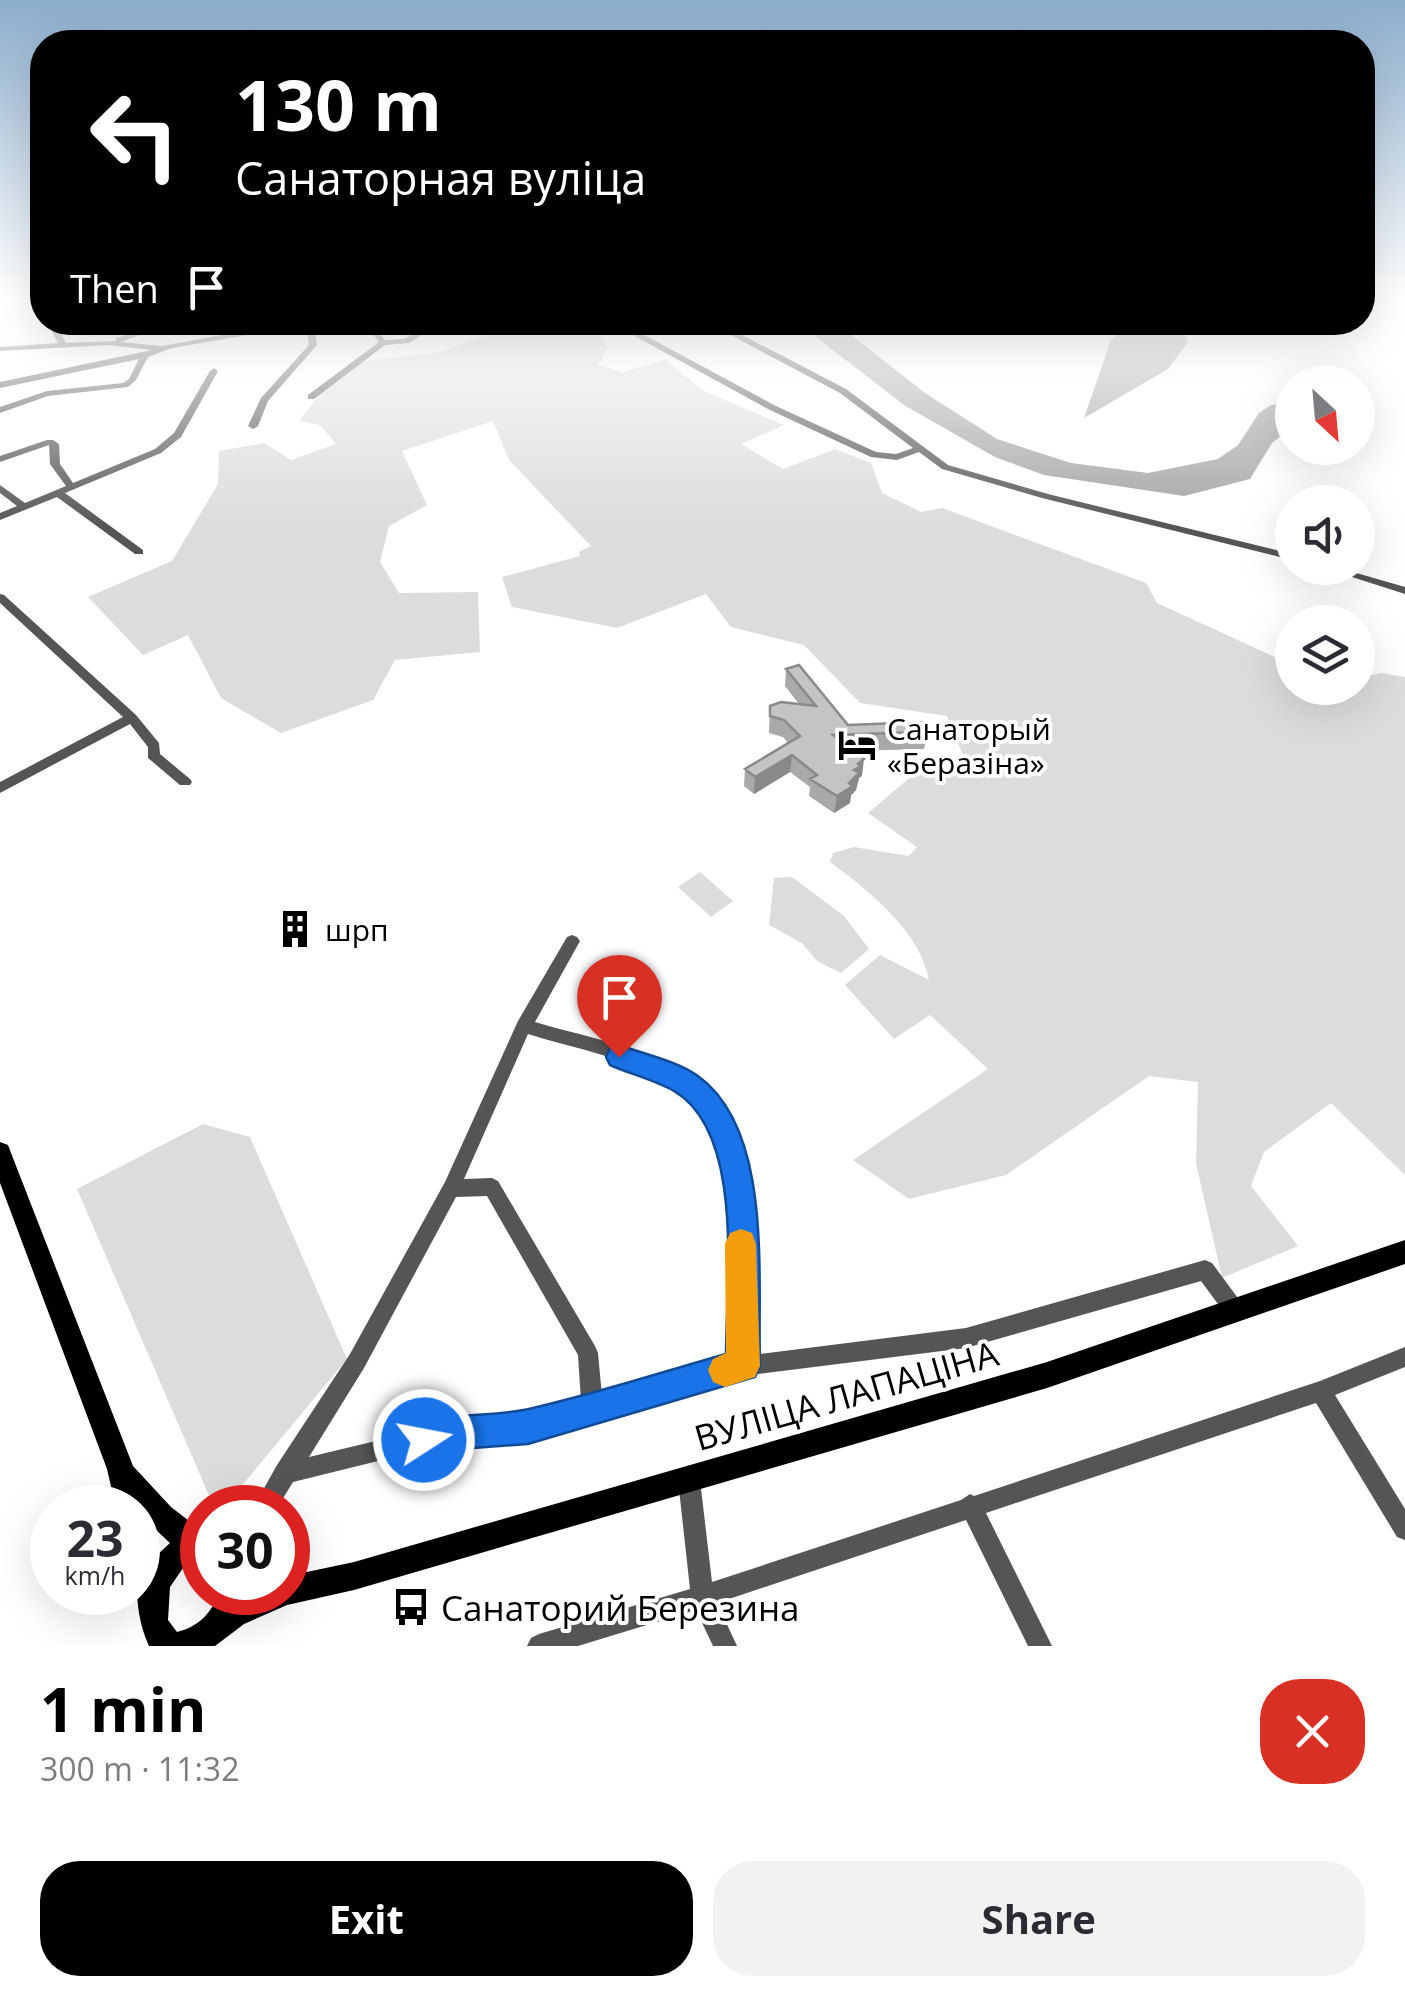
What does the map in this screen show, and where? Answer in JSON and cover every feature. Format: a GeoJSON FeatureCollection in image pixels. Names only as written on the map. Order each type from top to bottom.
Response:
{"type":"FeatureCollection","features":[{"type":"Feature","properties":{"kind":"main road"},"geometry":{"type":"LineString","coordinates":[[0,1154],[125,1485]]}},
{"type":"Feature","properties":{"kind":"main road","name":"ВУЛІЦА ЛАПАЦІНА"},"geometry":{"type":"LineString","coordinates":[[310,1584],[354,1576],[1046,1375],[1405,1252]]}},
{"type":"Feature","properties":{"kind":"main road"},"geometry":{"type":"LineString","coordinates":[[121,1469],[148,1506],[180,1535]]}},
{"type":"Feature","properties":{"kind":"main road"},"geometry":{"type":"LineString","coordinates":[[160,1584],[172,1562],[180,1556]]}},
{"type":"Feature","properties":{"kind":"main road"},"geometry":{"type":"LineString","coordinates":[[153,1615],[154,1627],[170,1646]]}},
{"type":"Feature","properties":{"kind":"main road","name":"ВУЛІЦА ЛАПАЦІНА"},"geometry":{"type":"LineString","coordinates":[[179,1646],[213,1636],[239,1615]]}},
{"type":"Feature","properties":{"kind":"street"},"geometry":{"type":"LineString","coordinates":[[0,386],[53,375]]}},
{"type":"Feature","properties":{"kind":"street"},"geometry":{"type":"LineString","coordinates":[[0,410],[47,394],[125,386],[135,375]]}},
{"type":"Feature","properties":{"kind":"street"},"geometry":{"type":"LineString","coordinates":[[0,516],[158,451],[178,435],[212,375]]}},
{"type":"Feature","properties":{"kind":"street"},"geometry":{"type":"LineString","coordinates":[[253,426],[264,400],[286,375]]}},
{"type":"Feature","properties":{"kind":"street"},"geometry":{"type":"LineString","coordinates":[[310,397],[340,375]]}},
{"type":"Feature","properties":{"kind":"street"},"geometry":{"type":"LineString","coordinates":[[711,375],[874,455],[897,457],[919,449]]}},
{"type":"Feature","properties":{"kind":"street"},"geometry":{"type":"LineString","coordinates":[[814,375],[844,390],[919,449],[956,472],[1275,554]]}},
{"type":"Feature","properties":{"kind":"street"},"geometry":{"type":"LineString","coordinates":[[0,459],[50,442],[54,444],[54,464],[72,488]]}},
{"type":"Feature","properties":{"kind":"street"},"geometry":{"type":"LineString","coordinates":[[0,488],[24,507]]}},
{"type":"Feature","properties":{"kind":"street"},"geometry":{"type":"LineString","coordinates":[[58,493],[139,552]]}},
{"type":"Feature","properties":{"kind":"street"},"geometry":{"type":"LineString","coordinates":[[1375,582],[1405,591]]}},
{"type":"Feature","properties":{"kind":"street"},"geometry":{"type":"LineString","coordinates":[[0,597],[132,718],[154,746],[153,754],[185,782]]}},
{"type":"Feature","properties":{"kind":"street"},"geometry":{"type":"LineString","coordinates":[[0,788],[132,718]]}},
{"type":"Feature","properties":{"kind":"street"},"geometry":{"type":"LineString","coordinates":[[278,1485],[358,1362],[451,1188],[524,1026],[572,941]]}},
{"type":"Feature","properties":{"kind":"street"},"geometry":{"type":"LineString","coordinates":[[524,1026],[651,1067],[685,1082],[711,1106],[732,1146],[740,1186],[743,1366]]}},
{"type":"Feature","properties":{"kind":"street"},"geometry":{"type":"LineString","coordinates":[[451,1188],[492,1187],[588,1352],[592,1406]]}},
{"type":"Feature","properties":{"kind":"street"},"geometry":{"type":"LineString","coordinates":[[284,1474],[459,1431],[528,1427],[743,1366],[966,1338],[1205,1270],[1236,1312]]}},
{"type":"Feature","properties":{"kind":"street"},"geometry":{"type":"LineString","coordinates":[[539,1646],[702,1598],[1405,1358]]}},
{"type":"Feature","properties":{"kind":"street"},"geometry":{"type":"LineString","coordinates":[[1320,1390],[1405,1529]]}},
{"type":"Feature","properties":{"kind":"street"},"geometry":{"type":"LineString","coordinates":[[689,1480],[702,1598],[725,1646]]}},
{"type":"Feature","properties":{"kind":"street"},"geometry":{"type":"LineString","coordinates":[[970,1506],[1040,1646]]}},
{"type":"Feature","properties":{"kind":"shaded area"},"geometry":{"type":"Polygon","coordinates":[[[343,375],[684,375],[704,391],[784,425],[741,444],[783,469],[835,449],[871,463],[882,493],[921,512],[942,508],[1146,583],[1157,603],[1275,657],[1275,705],[1375,705],[1375,674],[1405,677],[1405,1175],[1331,1103],[1264,1152],[1251,1186],[1298,1246],[1222,1278],[1196,1163],[1198,1082],[1149,1076],[1006,1175],[909,1199],[853,1160],[988,1069],[930,1015],[894,1039],[845,985],[880,955],[929,980],[924,962],[904,929],[876,899],[830,862],[833,853],[854,847],[909,856],[917,847],[868,813],[913,775],[964,758],[947,716],[860,703],[804,645],[731,627],[706,594],[617,628],[512,607],[502,577],[580,556],[579,552],[591,546],[509,460],[493,421],[402,451],[427,505],[389,526],[380,562],[399,593],[478,592],[480,652],[395,660],[373,700],[281,733],[221,698],[188,635],[143,655],[88,597],[172,561],[218,484],[219,451],[264,443],[291,460],[336,444],[320,425],[299,421],[327,385],[343,375]]]}},
{"type":"Feature","properties":{"kind":"shaded area"},"geometry":{"type":"Polygon","coordinates":[[[865,375],[902,375],[997,439],[1071,463],[1148,473],[1218,459],[1238,445],[1259,413],[1275,404],[1275,441],[1250,479],[1184,496],[1044,475],[995,457],[904,405],[865,375]]]}},
{"type":"Feature","properties":{"kind":"shaded area"},"geometry":{"type":"Polygon","coordinates":[[[1099,375],[1158,375],[1084,418],[1099,375]]]}},
{"type":"Feature","properties":{"kind":"shaded area"},"geometry":{"type":"Polygon","coordinates":[[[700,872],[733,901],[711,917],[678,887],[700,872]]]}},
{"type":"Feature","properties":{"kind":"shaded area"},"geometry":{"type":"Polygon","coordinates":[[[792,877],[844,916],[869,949],[841,973],[817,961],[802,943],[769,925],[774,878],[792,877]]]}},
{"type":"Feature","properties":{"kind":"shaded area"},"geometry":{"type":"Polygon","coordinates":[[[203,1124],[250,1137],[347,1359],[242,1485],[205,1485],[77,1189],[203,1124]]]}},
{"type":"Feature","properties":{"kind":"building"},"geometry":{"type":"Polygon","coordinates":[[[799,665],[848,725],[925,722],[928,732],[833,735],[864,759],[854,770],[859,773],[849,783],[853,786],[837,796],[810,779],[817,775],[792,755],[755,777],[745,769],[800,736],[784,720],[770,716],[770,706],[781,702],[816,706],[786,669],[799,665]]]}},
{"type":"Feature","properties":{"kind":"slow traffic"},"geometry":{"type":"LineString","coordinates":[[725,1370],[743,1366],[741,1244]]}},
{"type":"Feature","properties":{"kind":"place","name":"Санаторый «Беразіна»"},"geometry":{"type":"Point","coordinates":[857,745]}},
{"type":"Feature","properties":{"kind":"place","name":"шрп"},"geometry":{"type":"Point","coordinates":[295,929]}},
{"type":"Feature","properties":{"kind":"place","name":"Санаторий Березина"},"geometry":{"type":"Point","coordinates":[411,1607]}},
{"type":"Feature","properties":{"kind":"route"},"geometry":{"type":"LineString","coordinates":[[424,1440],[459,1431],[528,1427],[743,1366],[740,1186],[732,1146],[711,1106],[685,1082],[619,1057]]}}]}
